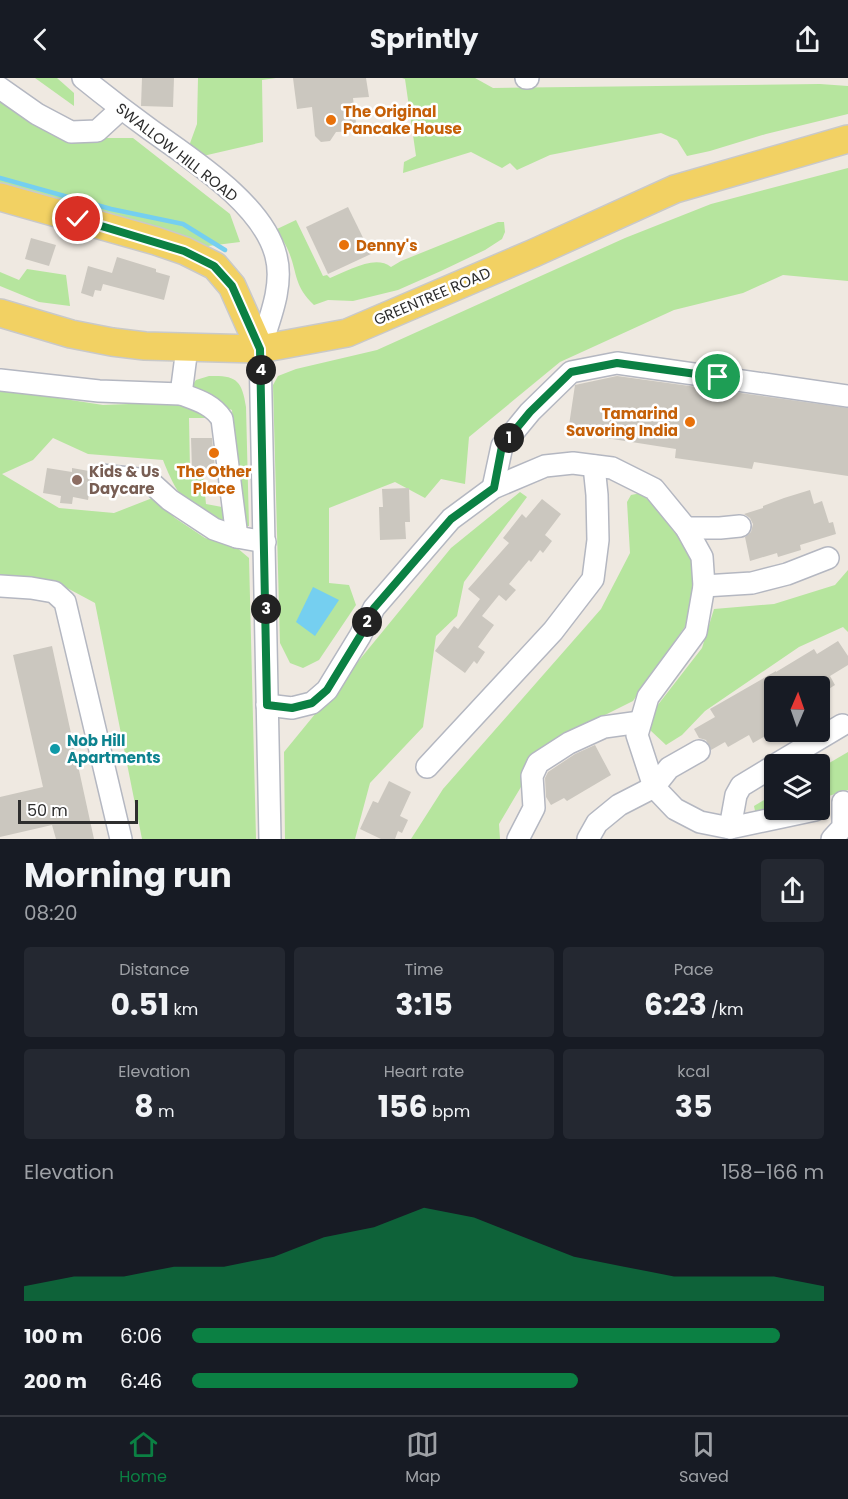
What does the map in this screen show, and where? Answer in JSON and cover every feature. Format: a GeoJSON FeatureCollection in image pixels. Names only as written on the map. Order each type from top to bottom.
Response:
{"type":"FeatureCollection","features":[{"type":"Feature","properties":{"kind":"main road","name":"GREENTREE ROAD"},"geometry":{"type":"LineString","coordinates":[[0,313],[71,334],[112,342],[187,348],[260,349],[347,333],[523,258],[675,189],[848,139]]}},
{"type":"Feature","properties":{"kind":"main road"},"geometry":{"type":"LineString","coordinates":[[0,197],[156,241],[184,251],[214,266],[232,286],[260,349]]}},
{"type":"Feature","properties":{"kind":"street","name":"SWALLOW HILL ROAD"},"geometry":{"type":"LineString","coordinates":[[82,78],[214,176],[244,204],[266,233],[276,255],[279,285],[260,349],[270,839]]}},
{"type":"Feature","properties":{"kind":"street"},"geometry":{"type":"LineString","coordinates":[[0,88],[37,114],[70,132],[97,131],[121,109]]}},
{"type":"Feature","properties":{"kind":"street"},"geometry":{"type":"LineString","coordinates":[[181,394],[187,348]]}},
{"type":"Feature","properties":{"kind":"street"},"geometry":{"type":"LineString","coordinates":[[494,488],[502,446],[530,412],[571,372],[617,363],[848,396]]}},
{"type":"Feature","properties":{"kind":"street"},"geometry":{"type":"LineString","coordinates":[[0,380],[99,391],[181,394],[216,410],[222,419],[237,537]]}},
{"type":"Feature","properties":{"kind":"street"},"geometry":{"type":"LineString","coordinates":[[267,705],[292,708],[312,703],[327,690],[374,608],[451,519],[494,488],[545,466],[573,463],[612,468],[654,489],[686,528],[702,557],[704,586],[696,632],[648,697],[637,735],[654,787],[675,809],[700,822],[734,832],[777,820]]}},
{"type":"Feature","properties":{"kind":"street"},"geometry":{"type":"LineString","coordinates":[[427,767],[553,631],[593,579],[598,540],[594,466]]}},
{"type":"Feature","properties":{"kind":"street"},"geometry":{"type":"LineString","coordinates":[[101,476],[148,480],[170,500],[214,529],[237,537],[265,542]]}},
{"type":"Feature","properties":{"kind":"street"},"geometry":{"type":"LineString","coordinates":[[686,528],[740,526]]}},
{"type":"Feature","properties":{"kind":"street"},"geometry":{"type":"LineString","coordinates":[[704,586],[752,583],[787,574],[828,558]]}},
{"type":"Feature","properties":{"kind":"street"},"geometry":{"type":"LineString","coordinates":[[0,586],[54,592],[65,602],[121,839]]}},
{"type":"Feature","properties":{"kind":"street"},"geometry":{"type":"LineString","coordinates":[[518,839],[534,807],[532,776],[538,764],[569,743],[604,727],[640,722]]}},
{"type":"Feature","properties":{"kind":"street"},"geometry":{"type":"LineString","coordinates":[[793,754],[842,725]]}},
{"type":"Feature","properties":{"kind":"street"},"geometry":{"type":"LineString","coordinates":[[588,839],[597,823],[619,805],[654,787],[669,768],[699,751]]}},
{"type":"Feature","properties":{"kind":"street"},"geometry":{"type":"LineString","coordinates":[[734,832],[736,795],[741,786],[764,772]]}},
{"type":"Feature","properties":{"kind":"street"},"geometry":{"type":"LineString","coordinates":[[830,805],[845,801],[843,826],[832,839]]}},
{"type":"Feature","properties":{"kind":"green space"},"geometry":{"type":"Polygon","coordinates":[[[35,78],[57,78],[74,93],[74,106],[35,78]]]}},
{"type":"Feature","properties":{"kind":"green space"},"geometry":{"type":"Polygon","coordinates":[[[198,78],[276,78],[262,80],[263,142],[203,156],[189,146],[197,124],[198,78]]]}},
{"type":"Feature","properties":{"kind":"green space"},"geometry":{"type":"Polygon","coordinates":[[[402,78],[475,78],[493,88],[820,84],[848,86],[848,114],[687,156],[677,140],[661,133],[550,155],[517,170],[510,163],[502,168],[471,152],[403,173],[404,162],[416,156],[405,79],[402,78]]]}},
{"type":"Feature","properties":{"kind":"green space"},"geometry":{"type":"Polygon","coordinates":[[[0,96],[67,138],[133,138],[230,214],[240,242],[200,247],[0,189],[0,96]]]}},
{"type":"Feature","properties":{"kind":"green space"},"geometry":{"type":"Polygon","coordinates":[[[848,168],[848,281],[783,275],[743,293],[674,310],[560,362],[469,437],[465,484],[441,479],[425,498],[395,482],[329,508],[329,583],[349,585],[356,605],[319,660],[303,668],[290,663],[280,643],[273,385],[278,376],[296,369],[377,350],[625,238],[711,204],[848,168]]]}},
{"type":"Feature","properties":{"kind":"green space"},"geometry":{"type":"Polygon","coordinates":[[[296,220],[323,276],[327,275],[330,278],[369,263],[385,263],[391,267],[498,222],[504,222],[505,232],[502,239],[485,250],[398,290],[353,301],[328,300],[314,305],[299,285],[288,250],[277,229],[296,220]]]}},
{"type":"Feature","properties":{"kind":"green space"},"geometry":{"type":"Polygon","coordinates":[[[27,269],[66,275],[70,306],[39,302],[0,286],[0,272],[19,280],[27,269]]]}},
{"type":"Feature","properties":{"kind":"green space"},"geometry":{"type":"Polygon","coordinates":[[[209,376],[232,378],[240,385],[244,398],[249,526],[244,526],[239,513],[232,410],[196,397],[190,388],[196,380],[209,376]]]}},
{"type":"Feature","properties":{"kind":"green space"},"geometry":{"type":"Polygon","coordinates":[[[0,389],[103,405],[180,402],[214,418],[189,418],[190,471],[203,474],[206,504],[222,507],[227,522],[224,528],[186,501],[174,484],[163,460],[88,454],[53,438],[33,460],[2,474],[59,508],[114,513],[155,497],[175,518],[205,538],[236,547],[249,558],[256,839],[142,839],[95,603],[54,581],[0,578],[0,389]]]}},
{"type":"Feature","properties":{"kind":"green space"},"geometry":{"type":"Polygon","coordinates":[[[520,492],[527,497],[464,582],[457,616],[436,636],[423,727],[370,783],[355,839],[285,839],[284,752],[451,548],[520,492]]]}},
{"type":"Feature","properties":{"kind":"green space"},"geometry":{"type":"Polygon","coordinates":[[[641,493],[673,523],[689,550],[696,583],[691,618],[633,701],[605,715],[600,724],[543,750],[499,824],[500,839],[411,839],[443,789],[601,609],[630,553],[627,502],[631,495],[641,493]]]}},
{"type":"Feature","properties":{"kind":"green space"},"geometry":{"type":"Polygon","coordinates":[[[848,570],[848,632],[843,627],[799,647],[705,711],[682,735],[666,745],[650,730],[657,706],[702,648],[714,609],[774,604],[835,585],[848,570]]]}},
{"type":"Feature","properties":{"kind":"green space"},"geometry":{"type":"Polygon","coordinates":[[[848,752],[848,790],[830,796],[830,763],[848,752]]]}},
{"type":"Feature","properties":{"kind":"green space"},"geometry":{"type":"Polygon","coordinates":[[[764,800],[764,816],[757,820],[754,806],[764,800]]]}},
{"type":"Feature","properties":{"kind":"water"},"geometry":{"type":"Polygon","coordinates":[[[313,587],[339,600],[315,636],[296,622],[313,587]]]}},
{"type":"Feature","properties":{"kind":"building"},"geometry":{"type":"Polygon","coordinates":[[[142,78],[174,78],[173,107],[141,106],[142,78]]]}},
{"type":"Feature","properties":{"kind":"building"},"geometry":{"type":"Polygon","coordinates":[[[293,78],[366,78],[369,97],[353,98],[357,131],[336,132],[330,141],[321,142],[315,136],[312,107],[297,109],[293,78]]]}},
{"type":"Feature","properties":{"kind":"building"},"geometry":{"type":"Polygon","coordinates":[[[348,207],[371,254],[328,274],[306,227],[348,207]]]}},
{"type":"Feature","properties":{"kind":"building"},"geometry":{"type":"Polygon","coordinates":[[[31,238],[56,245],[49,266],[25,259],[31,238]]]}},
{"type":"Feature","properties":{"kind":"building"},"geometry":{"type":"Polygon","coordinates":[[[117,257],[156,269],[156,272],[170,276],[164,300],[103,284],[101,291],[95,290],[93,297],[81,293],[88,266],[112,273],[117,257]]]}},
{"type":"Feature","properties":{"kind":"building"},"geometry":{"type":"Polygon","coordinates":[[[617,376],[848,408],[848,476],[754,462],[752,469],[675,458],[676,449],[568,432],[575,385],[617,376]]]}},
{"type":"Feature","properties":{"kind":"building"},"geometry":{"type":"Polygon","coordinates":[[[191,438],[212,438],[215,469],[192,469],[191,438]]]}},
{"type":"Feature","properties":{"kind":"building"},"geometry":{"type":"Polygon","coordinates":[[[47,468],[72,472],[72,468],[89,471],[91,482],[88,500],[73,497],[72,504],[60,503],[61,496],[43,493],[47,468]]]}},
{"type":"Feature","properties":{"kind":"building"},"geometry":{"type":"Polygon","coordinates":[[[409,488],[410,522],[405,522],[406,539],[380,540],[379,507],[383,507],[382,489],[409,488]]]}},
{"type":"Feature","properties":{"kind":"building"},"geometry":{"type":"Polygon","coordinates":[[[810,490],[814,504],[822,501],[829,523],[833,522],[836,534],[800,545],[801,550],[778,557],[777,553],[750,561],[745,537],[751,532],[753,524],[744,514],[810,490]]]}},
{"type":"Feature","properties":{"kind":"building"},"geometry":{"type":"Polygon","coordinates":[[[542,499],[561,514],[545,535],[552,541],[543,553],[540,550],[531,562],[529,560],[509,584],[516,590],[506,601],[499,595],[482,616],[494,625],[478,647],[485,652],[477,664],[474,661],[465,673],[435,651],[454,626],[458,629],[480,599],[468,589],[509,543],[503,538],[522,514],[526,518],[542,499]]]}},
{"type":"Feature","properties":{"kind":"building"},"geometry":{"type":"Polygon","coordinates":[[[838,641],[848,656],[848,665],[830,676],[767,676],[814,649],[817,654],[838,641]]]}},
{"type":"Feature","properties":{"kind":"building","name":"Nob Hill Apartments"},"geometry":{"type":"Polygon","coordinates":[[[52,646],[94,839],[56,839],[52,825],[0,837],[0,797],[43,787],[13,655],[52,646]]]}},
{"type":"Feature","properties":{"kind":"building"},"geometry":{"type":"Polygon","coordinates":[[[830,676],[835,685],[830,688],[830,676]]]}},
{"type":"Feature","properties":{"kind":"building"},"geometry":{"type":"Polygon","coordinates":[[[764,678],[764,737],[753,743],[749,735],[728,747],[725,742],[711,750],[706,740],[699,738],[694,729],[715,717],[710,709],[764,678]]]}},
{"type":"Feature","properties":{"kind":"building"},"geometry":{"type":"Polygon","coordinates":[[[595,745],[611,775],[567,801],[564,798],[551,805],[546,797],[545,778],[548,772],[575,754],[595,745]]]}},
{"type":"Feature","properties":{"kind":"building"},"geometry":{"type":"Polygon","coordinates":[[[389,781],[411,792],[400,816],[408,820],[402,833],[398,831],[395,839],[381,839],[360,829],[373,801],[378,803],[389,781]]]}},
{"type":"Feature","properties":{"kind":"waterway"},"geometry":{"type":"LineString","coordinates":[[0,178],[111,209],[183,224],[225,250]]}},
{"type":"Feature","properties":{"kind":"place","name":"The Original Pancake House"},"geometry":{"type":"Point","coordinates":[331,120]}},
{"type":"Feature","properties":{"kind":"place","name":"Denny's"},"geometry":{"type":"Point","coordinates":[344,245]}},
{"type":"Feature","properties":{"kind":"place","name":"Tamarind Savoring India"},"geometry":{"type":"Point","coordinates":[690,422]}},
{"type":"Feature","properties":{"kind":"place","name":"The Other Place"},"geometry":{"type":"Point","coordinates":[214,453]}},
{"type":"Feature","properties":{"kind":"place","name":"Kids & Us Daycare"},"geometry":{"type":"Point","coordinates":[77,480]}},
{"type":"Feature","properties":{"kind":"place","name":"Nob Hill Apartments"},"geometry":{"type":"Point","coordinates":[55,749]}},
{"type":"Feature","properties":{"kind":"route"},"geometry":{"type":"LineString","coordinates":[[78,219],[156,241],[184,251],[214,266],[232,286],[260,349],[267,705],[292,708],[312,703],[327,690],[374,608],[451,519],[494,488],[502,446],[530,412],[571,372],[617,363],[718,377]]}}]}
